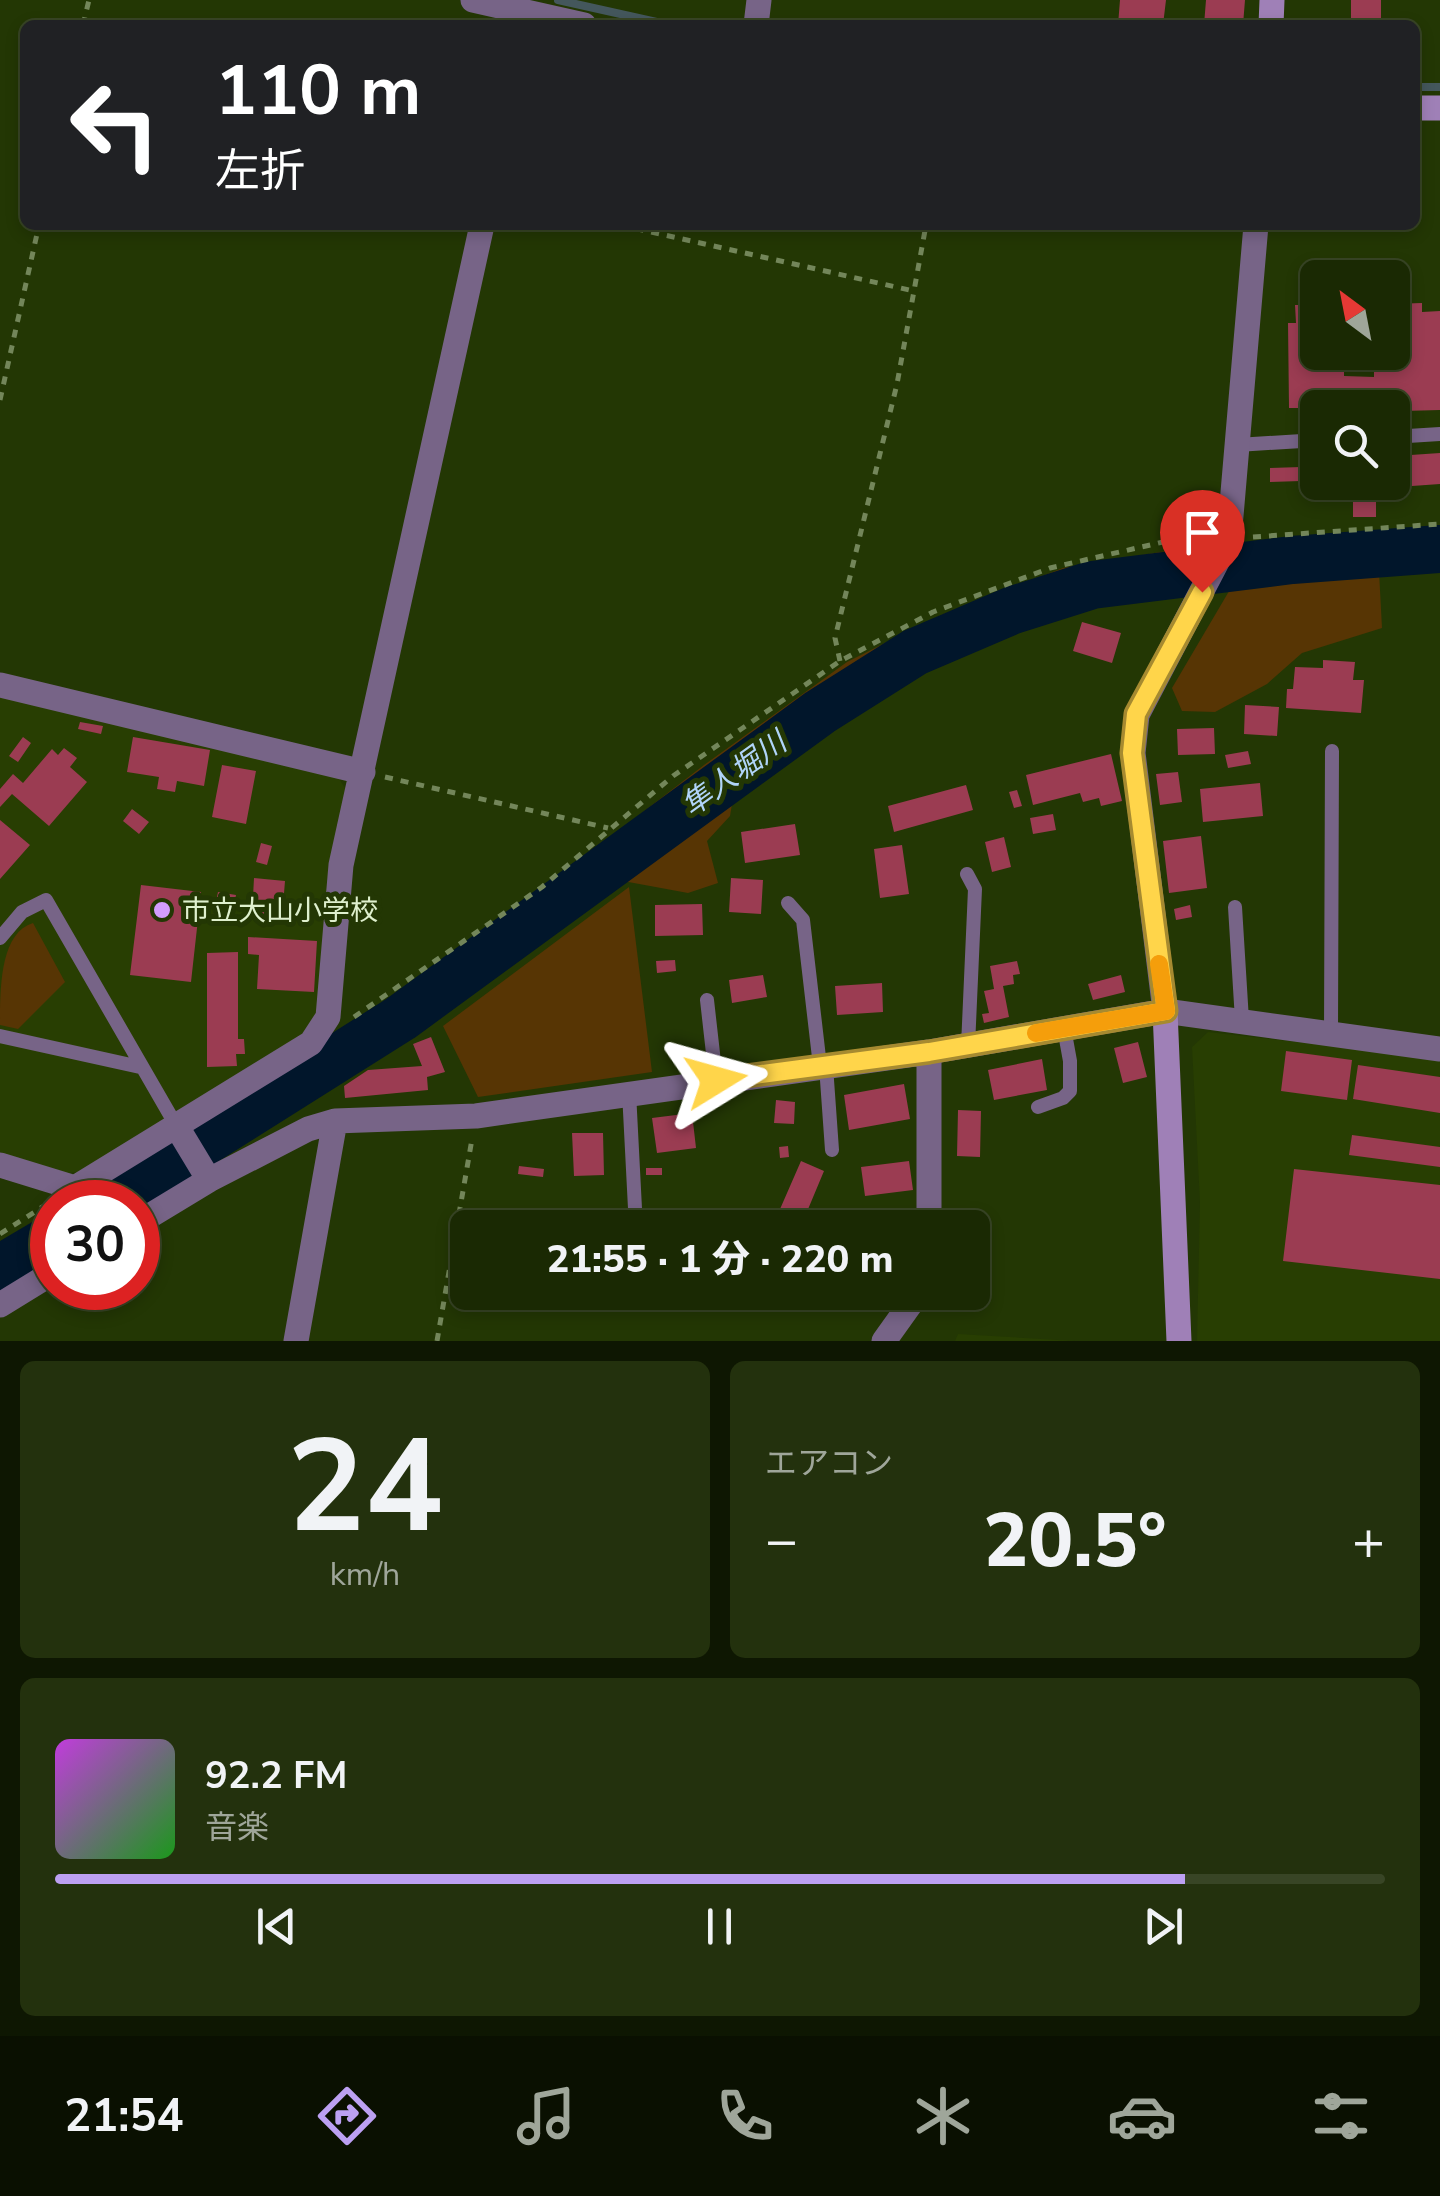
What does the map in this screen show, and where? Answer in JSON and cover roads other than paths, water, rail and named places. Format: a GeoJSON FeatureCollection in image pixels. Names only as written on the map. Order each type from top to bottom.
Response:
{"type":"FeatureCollection","features":[{"type":"Feature","properties":{"kind":"street"},"geometry":{"type":"LineString","coordinates":[[473,0],[562,20]]}},
{"type":"Feature","properties":{"kind":"street"},"geometry":{"type":"LineString","coordinates":[[0,1165],[75,1188],[311,1043],[328,1017],[341,865],[481,230]]}},
{"type":"Feature","properties":{"kind":"street"},"geometry":{"type":"LineString","coordinates":[[1179,1341],[1166,1011],[1132,753],[1136,714],[1229,538],[1256,230]]}},
{"type":"Feature","properties":{"kind":"street"},"geometry":{"type":"LineString","coordinates":[[0,686],[363,772]]}},
{"type":"Feature","properties":{"kind":"street"},"geometry":{"type":"LineString","coordinates":[[160,1207],[206,1174],[335,1121],[476,1116],[929,1052],[1166,1011],[1440,1049]]}},
{"type":"Feature","properties":{"kind":"street"},"geometry":{"type":"LineString","coordinates":[[929,1052],[929,1210]]}},
{"type":"Feature","properties":{"kind":"street"},"geometry":{"type":"LineString","coordinates":[[296,1341],[335,1121]]}},
{"type":"Feature","properties":{"kind":"street"},"geometry":{"type":"LineString","coordinates":[[178,1127],[206,1174]]}},
{"type":"Feature","properties":{"kind":"street"},"geometry":{"type":"LineString","coordinates":[[0,1305],[30,1287]]}},
{"type":"Feature","properties":{"kind":"street"},"geometry":{"type":"LineString","coordinates":[[884,1341],[906,1310]]}},
{"type":"Feature","properties":{"kind":"lane"},"geometry":{"type":"LineString","coordinates":[[1410,435],[1440,434]]}},
{"type":"Feature","properties":{"kind":"lane"},"geometry":{"type":"LineString","coordinates":[[1237,445],[1300,441]]}},
{"type":"Feature","properties":{"kind":"lane"},"geometry":{"type":"LineString","coordinates":[[1331,1033],[1332,751]]}},
{"type":"Feature","properties":{"kind":"lane"},"geometry":{"type":"LineString","coordinates":[[967,874],[975,889],[968,1046]]}},
{"type":"Feature","properties":{"kind":"lane"},"geometry":{"type":"LineString","coordinates":[[0,938],[22,912],[46,900],[178,1127]]}},
{"type":"Feature","properties":{"kind":"lane"},"geometry":{"type":"LineString","coordinates":[[788,902],[803,920],[832,1150]]}},
{"type":"Feature","properties":{"kind":"lane"},"geometry":{"type":"LineString","coordinates":[[1236,907],[1242,1020]]}},
{"type":"Feature","properties":{"kind":"lane"},"geometry":{"type":"LineString","coordinates":[[707,1000],[716,1080]]}},
{"type":"Feature","properties":{"kind":"lane"},"geometry":{"type":"LineString","coordinates":[[1038,1107],[1064,1098],[1070,1091],[1064,1028]]}},
{"type":"Feature","properties":{"kind":"lane"},"geometry":{"type":"LineString","coordinates":[[0,1036],[140,1067]]}},
{"type":"Feature","properties":{"kind":"lane"},"geometry":{"type":"LineString","coordinates":[[629,1092],[635,1210]]}},
{"type":"Feature","properties":{"kind":"waterway"},"geometry":{"type":"LineString","coordinates":[[558,0],[648,20]]}},
{"type":"Feature","properties":{"kind":"waterway"},"geometry":{"type":"LineString","coordinates":[[1420,87],[1440,87]]}},
{"type":"Feature","properties":{"kind":"waterway","name":"隼人堀川"},"geometry":{"type":"LineString","coordinates":[[144,1180],[401,1018],[820,712],[915,652],[1013,610],[1092,585],[1292,560],[1440,549]]}},
{"type":"Feature","properties":{"kind":"waterway","name":"隼人堀川"},"geometry":{"type":"LineString","coordinates":[[0,1269],[30,1251]]}},
{"type":"Feature","properties":{"kind":"place","name":"市立大山小学校"},"geometry":{"type":"Point","coordinates":[162,910]}}]}
